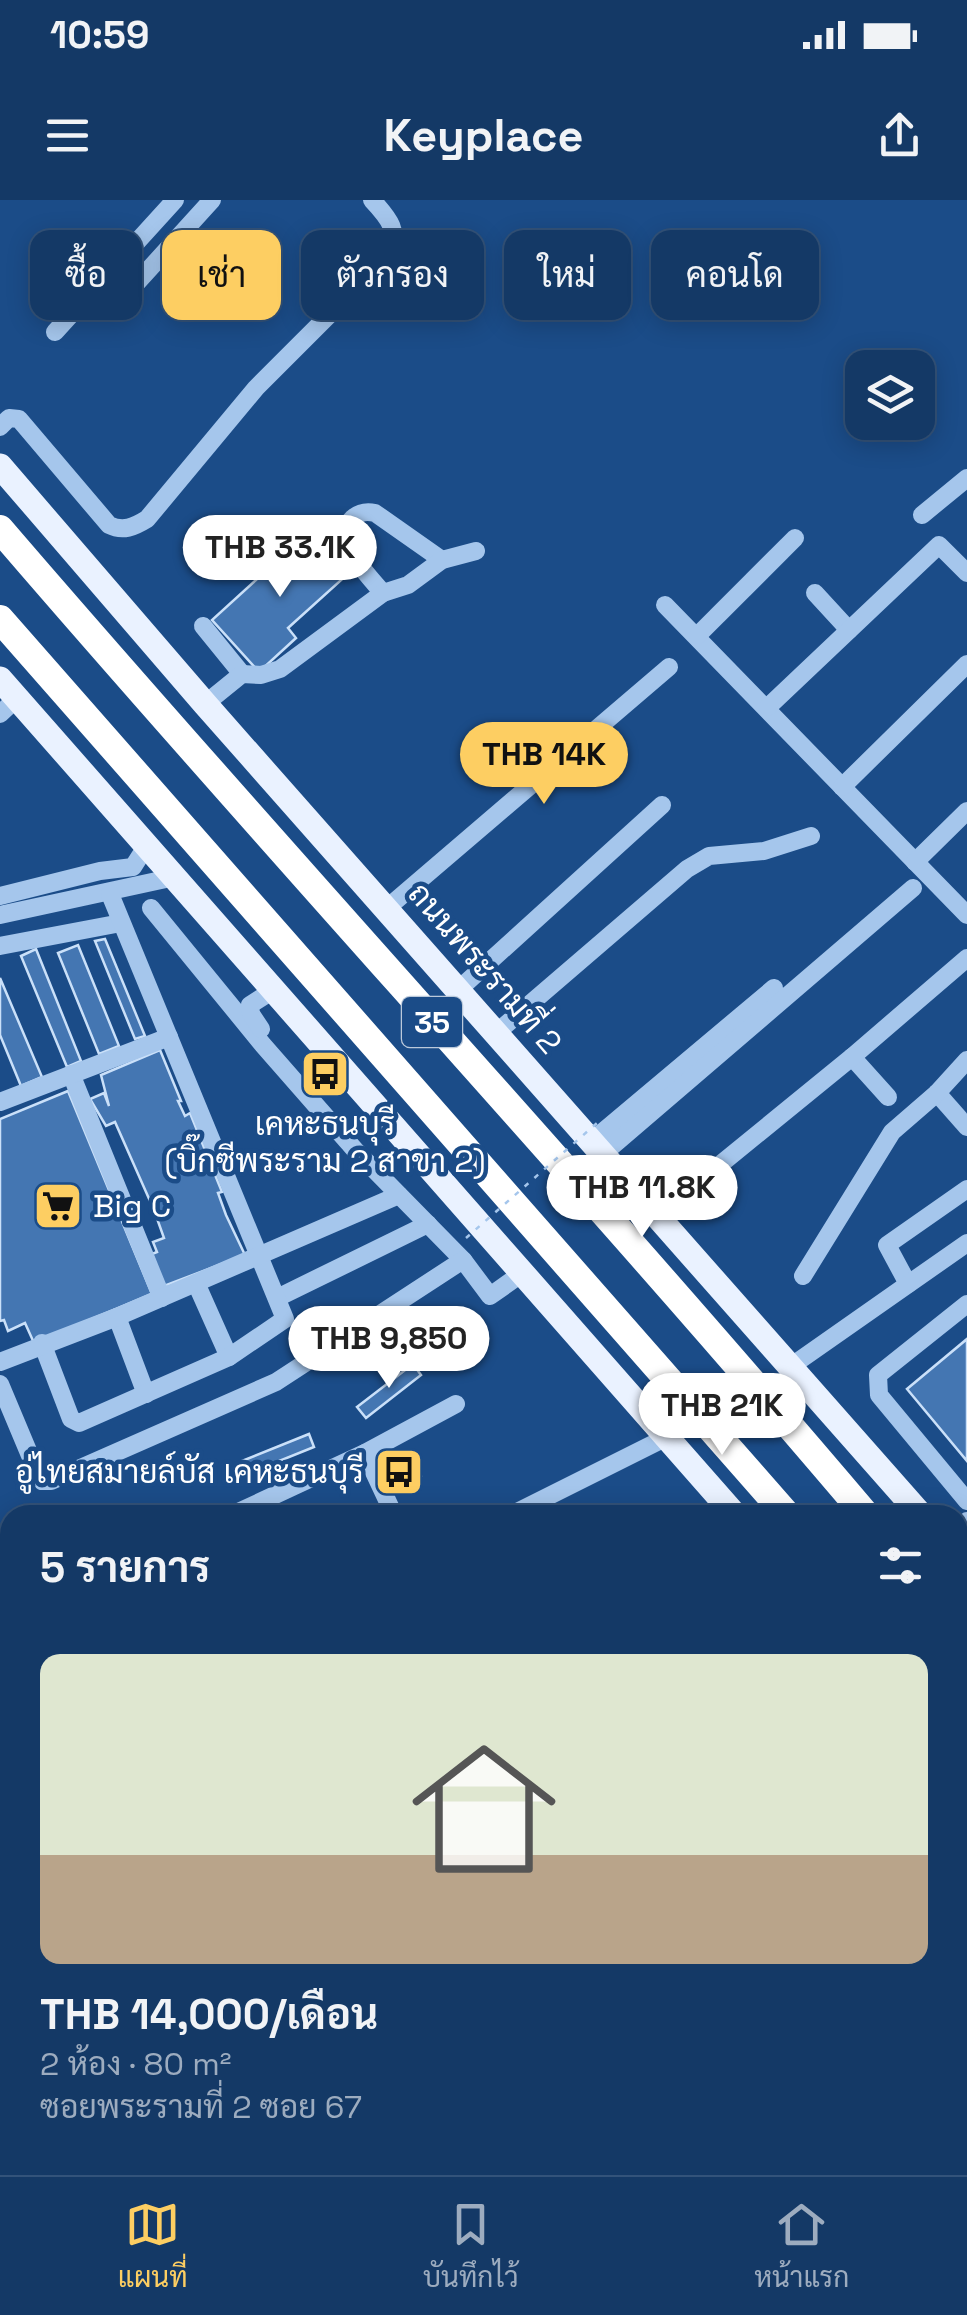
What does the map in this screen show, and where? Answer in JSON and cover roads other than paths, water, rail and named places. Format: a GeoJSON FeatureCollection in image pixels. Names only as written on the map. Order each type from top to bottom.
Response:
{"type":"FeatureCollection","features":[{"type":"Feature","properties":{"kind":"highway","name":"35"},"geometry":{"type":"LineString","coordinates":[[0,529],[487,1084],[696,1314],[858,1505]]}},
{"type":"Feature","properties":{"kind":"highway","name":"35"},"geometry":{"type":"LineString","coordinates":[[0,619],[778,1505]]}},
{"type":"Feature","properties":{"kind":"main road","name":"ถนนพระรามที่ 2"},"geometry":{"type":"LineString","coordinates":[[0,466],[495,1034],[597,1140],[657,1216],[911,1505]]}},
{"type":"Feature","properties":{"kind":"main road"},"geometry":{"type":"LineString","coordinates":[[6,697],[175,877],[726,1505]]}},
{"type":"Feature","properties":{"kind":"street"},"geometry":{"type":"LineString","coordinates":[[55,332],[175,200]]}},
{"type":"Feature","properties":{"kind":"street"},"geometry":{"type":"LineString","coordinates":[[142,276],[212,200]]}},
{"type":"Feature","properties":{"kind":"street"},"geometry":{"type":"LineString","coordinates":[[0,427],[9,418],[19,418],[109,525],[118,530],[147,519],[256,388],[388,256],[396,236],[392,223],[372,200]]}},
{"type":"Feature","properties":{"kind":"street"},"geometry":{"type":"LineString","coordinates":[[922,515],[967,478]]}},
{"type":"Feature","properties":{"kind":"street"},"geometry":{"type":"LineString","coordinates":[[383,593],[346,544],[347,526],[354,516],[366,511],[375,513],[442,560]]}},
{"type":"Feature","properties":{"kind":"street"},"geometry":{"type":"LineString","coordinates":[[698,635],[794,538]]}},
{"type":"Feature","properties":{"kind":"street"},"geometry":{"type":"LineString","coordinates":[[768,707],[939,544],[967,573]]}},
{"type":"Feature","properties":{"kind":"street"},"geometry":{"type":"LineString","coordinates":[[205,704],[242,674],[261,676],[280,669],[383,593],[408,585],[442,560],[476,551]]}},
{"type":"Feature","properties":{"kind":"street"},"geometry":{"type":"LineString","coordinates":[[815,593],[850,630]]}},
{"type":"Feature","properties":{"kind":"street"},"geometry":{"type":"LineString","coordinates":[[665,605],[967,915]]}},
{"type":"Feature","properties":{"kind":"street"},"geometry":{"type":"LineString","coordinates":[[204,626],[242,674]]}},
{"type":"Feature","properties":{"kind":"street"},"geometry":{"type":"LineString","coordinates":[[842,787],[967,664]]}},
{"type":"Feature","properties":{"kind":"street"},"geometry":{"type":"LineString","coordinates":[[386,909],[669,667]]}},
{"type":"Feature","properties":{"kind":"street"},"geometry":{"type":"LineString","coordinates":[[457,990],[662,805]]}},
{"type":"Feature","properties":{"kind":"street"},"geometry":{"type":"LineString","coordinates":[[915,862],[967,811]]}},
{"type":"Feature","properties":{"kind":"street"},"geometry":{"type":"LineString","coordinates":[[495,1034],[687,869],[709,856],[764,851],[811,836]]}},
{"type":"Feature","properties":{"kind":"street"},"geometry":{"type":"LineString","coordinates":[[0,896],[133,868],[146,845]]}},
{"type":"Feature","properties":{"kind":"street"},"geometry":{"type":"LineString","coordinates":[[0,915],[175,877]]}},
{"type":"Feature","properties":{"kind":"street"},"geometry":{"type":"LineString","coordinates":[[597,1140],[913,888]]}},
{"type":"Feature","properties":{"kind":"street"},"geometry":{"type":"LineString","coordinates":[[42,1343],[71,1418],[79,1423],[229,1357],[285,1319],[110,894]]}},
{"type":"Feature","properties":{"kind":"street"},"geometry":{"type":"LineString","coordinates":[[151,908],[296,1081],[399,1196],[463,1260],[490,1296],[524,1272]]}},
{"type":"Feature","properties":{"kind":"street"},"geometry":{"type":"LineString","coordinates":[[0,946],[121,923]]}},
{"type":"Feature","properties":{"kind":"street"},"geometry":{"type":"LineString","coordinates":[[657,1216],[967,958]]}},
{"type":"Feature","properties":{"kind":"street"},"geometry":{"type":"LineString","coordinates":[[597,1140],[774,988]]}},
{"type":"Feature","properties":{"kind":"street"},"geometry":{"type":"LineString","coordinates":[[272,990],[252,1002],[250,1012],[296,1081]]}},
{"type":"Feature","properties":{"kind":"street"},"geometry":{"type":"LineString","coordinates":[[0,1102],[169,1037]]}},
{"type":"Feature","properties":{"kind":"street"},"geometry":{"type":"LineString","coordinates":[[852,1057],[888,1097]]}},
{"type":"Feature","properties":{"kind":"street"},"geometry":{"type":"LineString","coordinates":[[803,1276],[884,1143],[910,1114],[965,1066]]}},
{"type":"Feature","properties":{"kind":"street"},"geometry":{"type":"LineString","coordinates":[[71,1074],[162,1298]]}},
{"type":"Feature","properties":{"kind":"street"},"geometry":{"type":"LineString","coordinates":[[936,1093],[967,1127]]}},
{"type":"Feature","properties":{"kind":"street"},"geometry":{"type":"LineString","coordinates":[[908,1284],[887,1246],[967,1189]]}},
{"type":"Feature","properties":{"kind":"street"},"geometry":{"type":"LineString","coordinates":[[0,1362],[162,1298],[399,1196]]}},
{"type":"Feature","properties":{"kind":"street"},"geometry":{"type":"LineString","coordinates":[[277,1298],[428,1224]]}},
{"type":"Feature","properties":{"kind":"street"},"geometry":{"type":"LineString","coordinates":[[790,1367],[967,1243]]}},
{"type":"Feature","properties":{"kind":"street"},"geometry":{"type":"LineString","coordinates":[[0,1384],[9,1429],[42,1480],[51,1481],[276,1382],[463,1260]]}},
{"type":"Feature","properties":{"kind":"street"},"geometry":{"type":"LineString","coordinates":[[196,1283],[229,1357]]}},
{"type":"Feature","properties":{"kind":"street"},"geometry":{"type":"LineString","coordinates":[[967,1304],[878,1375],[878,1384],[879,1395],[967,1500]]}},
{"type":"Feature","properties":{"kind":"street"},"geometry":{"type":"LineString","coordinates":[[116,1317],[146,1394]]}},
{"type":"Feature","properties":{"kind":"street"},"geometry":{"type":"LineString","coordinates":[[253,1505],[456,1404]]}},
{"type":"Feature","properties":{"kind":"street"},"geometry":{"type":"LineString","coordinates":[[531,1505],[667,1436]]}},
{"type":"Feature","properties":{"kind":"street"},"geometry":{"type":"LineString","coordinates":[[364,1453],[389,1505]]}},
{"type":"Feature","properties":{"kind":"place","name":"เคหะธนบุรี (บิ๊กซีพระราม 2 สาขา 2)"},"geometry":{"type":"Point","coordinates":[325,1074]}},
{"type":"Feature","properties":{"kind":"place","name":"Big C"},"geometry":{"type":"Point","coordinates":[58,1206]}},
{"type":"Feature","properties":{"kind":"place","name":"อู่ไทยสมายล์บัส เคหะธนบุรี"},"geometry":{"type":"Point","coordinates":[399,1472]}}]}
